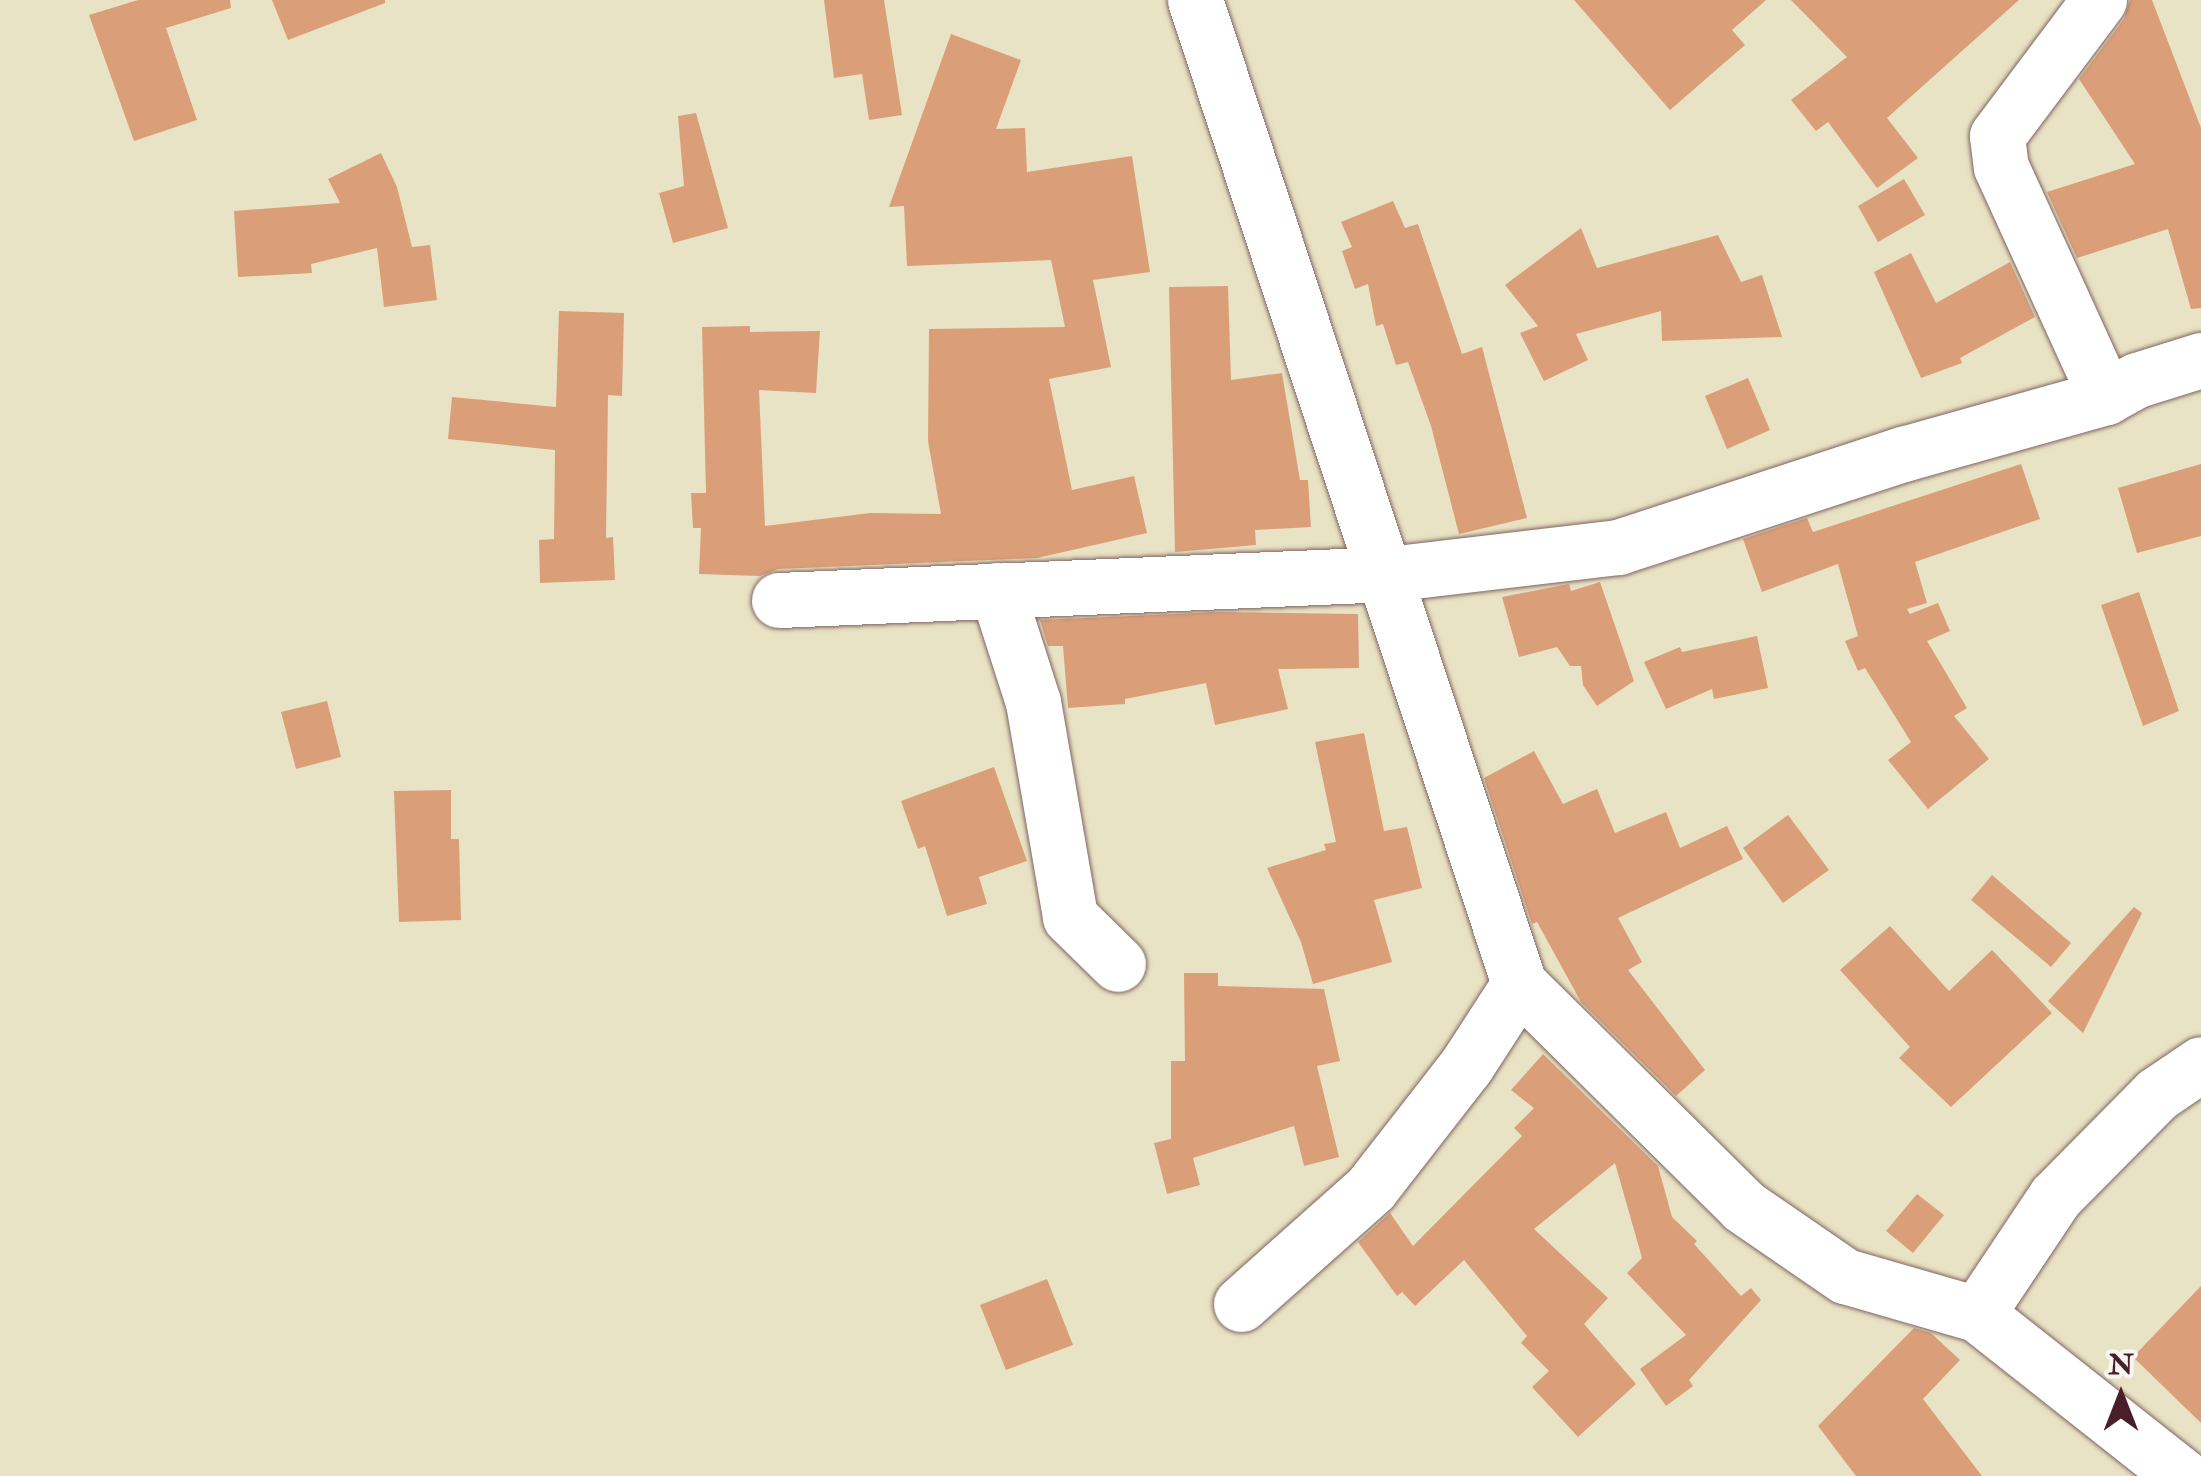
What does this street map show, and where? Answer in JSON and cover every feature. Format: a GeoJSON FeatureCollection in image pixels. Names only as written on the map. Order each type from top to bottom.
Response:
{"type":"FeatureCollection","features":[{"type":"Feature","properties":{"kind":"street"},"geometry":{"type":"LineString","coordinates":[[1196,0],[1388,574],[1518,984],[1743,1206],[1844,1276],[1977,1314],[2182,1476]]}},
{"type":"Feature","properties":{"kind":"street"},"geometry":{"type":"LineString","coordinates":[[2099,0],[1997,136],[2001,168],[2106,396]]}},
{"type":"Feature","properties":{"kind":"street"},"geometry":{"type":"LineString","coordinates":[[779,600],[1388,574],[1618,547],[1903,454],[2106,396],[2137,380],[2201,360]]}},
{"type":"Feature","properties":{"kind":"street"},"geometry":{"type":"LineString","coordinates":[[997,590],[1032,702],[1070,917],[1118,964]]}},
{"type":"Feature","properties":{"kind":"street"},"geometry":{"type":"LineString","coordinates":[[1242,1304],[1371,1188],[1466,1066],[1518,984]]}},
{"type":"Feature","properties":{"kind":"street"},"geometry":{"type":"LineString","coordinates":[[1977,1314],[2055,1197],[2157,1094],[2201,1064]]}},
{"type":"Feature","properties":{"kind":"building"},"geometry":{"type":"Polygon","coordinates":[[[138,0],[230,0],[231,8],[166,28],[197,120],[134,141],[89,15],[138,0]]]}},
{"type":"Feature","properties":{"kind":"building"},"geometry":{"type":"Polygon","coordinates":[[[272,0],[385,0],[385,3],[288,40],[272,0]]]}},
{"type":"Feature","properties":{"kind":"building"},"geometry":{"type":"Polygon","coordinates":[[[824,0],[884,0],[902,115],[869,120],[862,74],[834,78],[824,0]]]}},
{"type":"Feature","properties":{"kind":"building"},"geometry":{"type":"Polygon","coordinates":[[[1574,0],[1766,0],[1732,30],[1745,45],[1670,110],[1574,0]]]}},
{"type":"Feature","properties":{"kind":"building"},"geometry":{"type":"Polygon","coordinates":[[[1791,0],[2019,0],[1887,118],[1918,158],[1877,188],[1828,122],[1816,131],[1791,100],[1847,57],[1791,0]]]}},
{"type":"Feature","properties":{"kind":"building"},"geometry":{"type":"Polygon","coordinates":[[[2130,0],[2152,0],[2201,128],[2201,308],[2191,309],[2168,229],[2077,258],[2047,192],[2135,164],[2079,79],[2124,19],[2130,0]]]}},
{"type":"Feature","properties":{"kind":"building"},"geometry":{"type":"Polygon","coordinates":[[[951,34],[1021,60],[996,129],[1025,128],[1027,172],[1132,156],[1150,272],[1093,280],[1111,367],[1049,379],[1072,490],[1134,476],[1147,533],[1037,558],[778,569],[760,576],[699,574],[701,528],[693,528],[691,493],[706,493],[702,327],[750,326],[750,332],[820,331],[816,393],[759,390],[765,526],[870,513],[941,514],[928,441],[929,329],[1065,327],[1051,260],[907,266],[904,206],[889,207],[951,34]]]}},
{"type":"Feature","properties":{"kind":"building"},"geometry":{"type":"Polygon","coordinates":[[[696,113],[728,228],[673,243],[659,193],[684,186],[678,116],[696,113]]]}},
{"type":"Feature","properties":{"kind":"building"},"geometry":{"type":"Polygon","coordinates":[[[381,153],[397,187],[412,247],[430,245],[437,300],[384,307],[377,248],[311,264],[312,273],[238,277],[234,211],[340,203],[328,179],[381,153]]]}},
{"type":"Feature","properties":{"kind":"building"},"geometry":{"type":"Polygon","coordinates":[[[1904,179],[1925,215],[1878,242],[1858,206],[1904,179]]]}},
{"type":"Feature","properties":{"kind":"building"},"geometry":{"type":"Polygon","coordinates":[[[1393,201],[1405,228],[1418,224],[1462,354],[1482,347],[1527,518],[1459,534],[1431,426],[1408,362],[1396,365],[1383,324],[1376,326],[1368,284],[1355,289],[1342,251],[1352,247],[1341,222],[1393,201]]]}},
{"type":"Feature","properties":{"kind":"building"},"geometry":{"type":"Polygon","coordinates":[[[1581,228],[1597,268],[1718,235],[1741,282],[1762,275],[1782,337],[1662,341],[1661,311],[1576,334],[1588,360],[1544,381],[1520,333],[1538,326],[1505,285],[1581,228]]]}},
{"type":"Feature","properties":{"kind":"building"},"geometry":{"type":"Polygon","coordinates":[[[1911,253],[1936,303],[2010,262],[2035,317],[1960,358],[1962,363],[1921,378],[1874,272],[1911,253]]]}},
{"type":"Feature","properties":{"kind":"building"},"geometry":{"type":"Polygon","coordinates":[[[1228,286],[1231,380],[1282,373],[1300,480],[1308,480],[1311,527],[1255,530],[1256,545],[1175,552],[1169,287],[1228,286]]]}},
{"type":"Feature","properties":{"kind":"building"},"geometry":{"type":"Polygon","coordinates":[[[559,311],[624,313],[622,396],[608,395],[606,538],[613,537],[615,580],[540,583],[539,540],[554,539],[555,450],[448,439],[452,397],[556,407],[559,311]]]}},
{"type":"Feature","properties":{"kind":"building"},"geometry":{"type":"Polygon","coordinates":[[[1748,378],[1770,430],[1727,449],[1705,396],[1748,378]]]}},
{"type":"Feature","properties":{"kind":"building"},"geometry":{"type":"Polygon","coordinates":[[[2021,464],[2040,519],[1915,562],[1927,603],[1907,609],[1910,614],[1938,603],[1950,631],[1927,641],[1967,708],[1954,716],[1989,759],[1928,809],[1888,760],[1911,742],[1865,668],[1858,671],[1845,641],[1858,636],[1838,564],[1762,592],[1743,539],[1807,518],[1813,532],[2021,464]]]}},
{"type":"Feature","properties":{"kind":"building"},"geometry":{"type":"Polygon","coordinates":[[[2201,464],[2201,536],[2137,553],[2118,488],[2201,464]]]}},
{"type":"Feature","properties":{"kind":"building"},"geometry":{"type":"Polygon","coordinates":[[[1600,582],[1634,681],[1597,706],[1583,685],[1581,666],[1570,666],[1557,647],[1519,657],[1502,597],[1569,584],[1571,591],[1600,582]]]}},
{"type":"Feature","properties":{"kind":"building"},"geometry":{"type":"Polygon","coordinates":[[[2139,592],[2179,711],[2143,726],[2101,605],[2139,592]]]}},
{"type":"Feature","properties":{"kind":"building"},"geometry":{"type":"Polygon","coordinates":[[[1220,612],[1358,614],[1359,668],[1278,669],[1288,709],[1215,725],[1206,683],[1125,699],[1125,704],[1068,708],[1063,646],[1048,646],[1040,620],[1220,612]]]}},
{"type":"Feature","properties":{"kind":"building"},"geometry":{"type":"Polygon","coordinates":[[[1757,636],[1768,688],[1714,699],[1712,689],[1666,709],[1644,662],[1680,647],[1682,652],[1757,636]]]}},
{"type":"Feature","properties":{"kind":"building"},"geometry":{"type":"Polygon","coordinates":[[[327,701],[341,757],[296,769],[281,712],[327,701]]]}},
{"type":"Feature","properties":{"kind":"building"},"geometry":{"type":"Polygon","coordinates":[[[1364,733],[1384,831],[1407,827],[1422,888],[1374,900],[1392,962],[1313,984],[1301,942],[1267,868],[1326,850],[1324,844],[1336,842],[1315,742],[1364,733]]]}},
{"type":"Feature","properties":{"kind":"building"},"geometry":{"type":"Polygon","coordinates":[[[1534,751],[1563,804],[1597,789],[1615,833],[1666,812],[1680,848],[1727,826],[1743,859],[1618,918],[1642,962],[1628,970],[1705,1070],[1676,1096],[1581,1002],[1537,922],[1532,924],[1484,778],[1534,751]]]}},
{"type":"Feature","properties":{"kind":"building"},"geometry":{"type":"Polygon","coordinates":[[[994,767],[1027,861],[979,877],[987,904],[947,916],[925,846],[918,849],[901,801],[994,767]]]}},
{"type":"Feature","properties":{"kind":"building"},"geometry":{"type":"Polygon","coordinates":[[[451,790],[451,839],[459,839],[461,920],[399,922],[394,791],[451,790]]]}},
{"type":"Feature","properties":{"kind":"building"},"geometry":{"type":"Polygon","coordinates":[[[1788,815],[1829,870],[1783,903],[1743,848],[1788,815]]]}},
{"type":"Feature","properties":{"kind":"building"},"geometry":{"type":"Polygon","coordinates":[[[1992,875],[2071,943],[2051,967],[1971,900],[1992,875]]]}},
{"type":"Feature","properties":{"kind":"building"},"geometry":{"type":"Polygon","coordinates":[[[2134,907],[2142,913],[2083,1033],[2048,1001],[2134,907]]]}},
{"type":"Feature","properties":{"kind":"building"},"geometry":{"type":"Polygon","coordinates":[[[1890,926],[1949,991],[1992,950],[2052,1013],[1951,1107],[1899,1058],[1910,1047],[1840,970],[1890,926]]]}},
{"type":"Feature","properties":{"kind":"building"},"geometry":{"type":"Polygon","coordinates":[[[1184,973],[1218,973],[1218,986],[1324,989],[1340,1061],[1317,1066],[1339,1157],[1304,1166],[1294,1126],[1193,1158],[1200,1185],[1167,1194],[1154,1143],[1171,1139],[1171,1061],[1185,1061],[1184,973]]]}},
{"type":"Feature","properties":{"kind":"building"},"geometry":{"type":"Polygon","coordinates":[[[1543,1054],[1658,1166],[1672,1217],[1697,1241],[1694,1244],[1741,1296],[1751,1288],[1761,1300],[1689,1380],[1693,1386],[1666,1406],[1640,1369],[1686,1335],[1627,1273],[1642,1258],[1615,1163],[1534,1229],[1608,1298],[1584,1324],[1636,1384],[1578,1437],[1532,1387],[1549,1371],[1521,1343],[1527,1336],[1464,1260],[1415,1306],[1402,1292],[1397,1296],[1358,1242],[1390,1213],[1413,1246],[1522,1136],[1514,1128],[1534,1108],[1511,1090],[1543,1054]]]}},
{"type":"Feature","properties":{"kind":"building"},"geometry":{"type":"Polygon","coordinates":[[[1917,1194],[1944,1215],[1913,1253],[1886,1231],[1917,1194]]]}},
{"type":"Feature","properties":{"kind":"building"},"geometry":{"type":"Polygon","coordinates":[[[1047,1279],[1073,1345],[1006,1370],[980,1305],[1047,1279]]]}},
{"type":"Feature","properties":{"kind":"building"},"geometry":{"type":"Polygon","coordinates":[[[2201,1286],[2201,1423],[2133,1357],[2201,1286]]]}},
{"type":"Feature","properties":{"kind":"building"},"geometry":{"type":"Polygon","coordinates":[[[1914,1328],[1931,1333],[1960,1360],[1923,1399],[1982,1476],[1856,1476],[1818,1426],[1914,1328]]]}}]}
